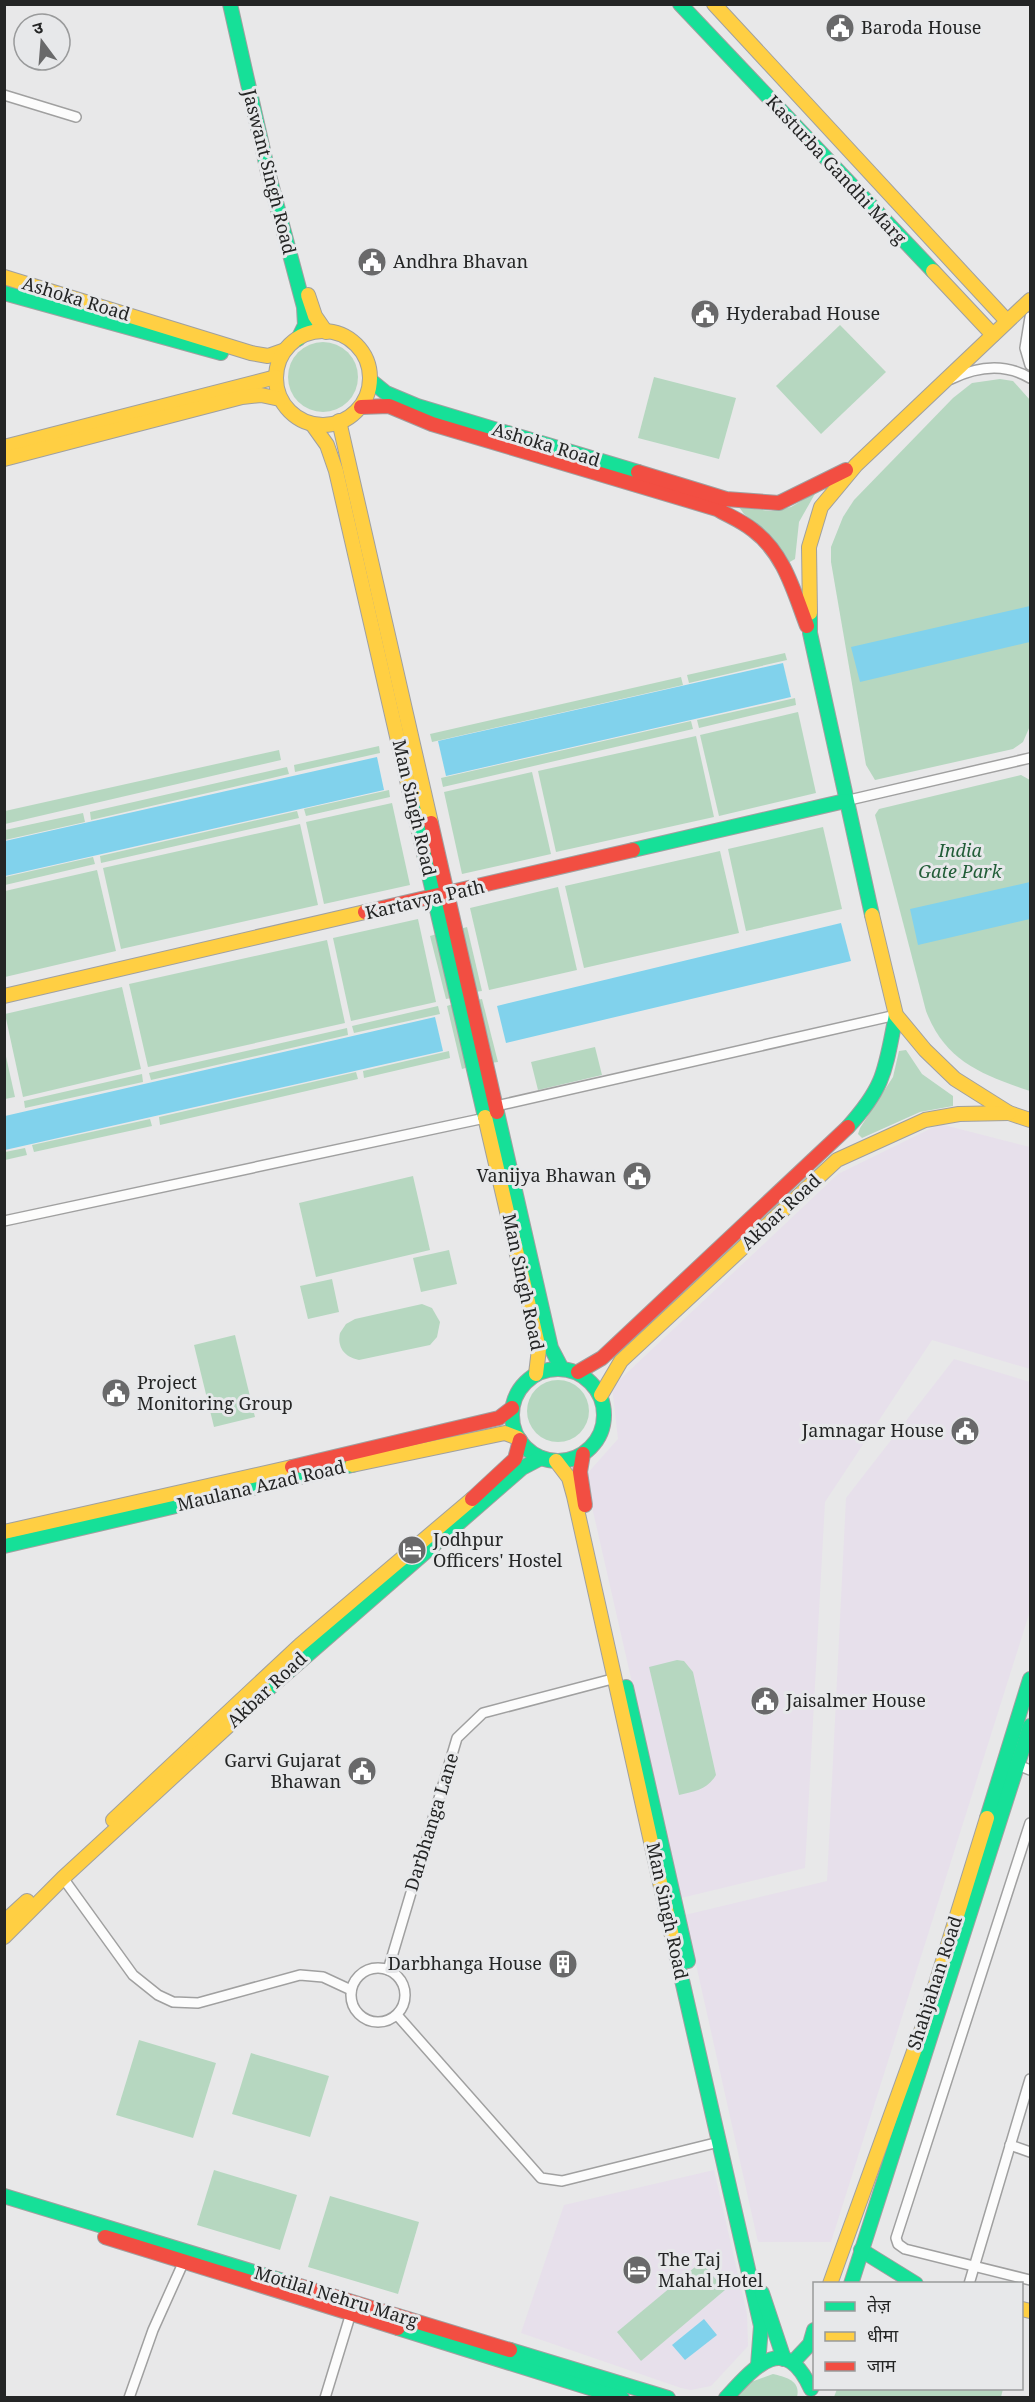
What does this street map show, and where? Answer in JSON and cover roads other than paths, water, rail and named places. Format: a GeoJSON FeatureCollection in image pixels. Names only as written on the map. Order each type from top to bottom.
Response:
{"type":"FeatureCollection","features":[{"type":"Feature","properties":{"kind":"main road","name":"Jaswant Singh Road"},"geometry":{"type":"LineString","coordinates":[[231,4],[268,172],[303,307],[305,325],[298,339]]}},
{"type":"Feature","properties":{"kind":"main road","name":"Jaswant Singh Road"},"geometry":{"type":"LineString","coordinates":[[237,4],[264,128],[311,304],[315,316],[326,332]]}},
{"type":"Feature","properties":{"kind":"main road","name":"Kasturba Gandhi Marg"},"geometry":{"type":"LineString","coordinates":[[680,4],[993,334]]}},
{"type":"Feature","properties":{"kind":"main road","name":"Kasturba Gandhi Marg"},"geometry":{"type":"LineString","coordinates":[[714,4],[1007,321]]}},
{"type":"Feature","properties":{"kind":"main road","name":"Ashoka Road"},"geometry":{"type":"LineString","coordinates":[[4,278],[251,353],[268,356],[285,350]]}},
{"type":"Feature","properties":{"kind":"main road","name":"Ashoka Road"},"geometry":{"type":"LineString","coordinates":[[4,293],[260,363],[269,367],[276,377]]}},
{"type":"Feature","properties":{"kind":"main road"},"geometry":{"type":"LineString","coordinates":[[810,633],[809,547],[821,507],[855,465],[1030,300]]}},
{"type":"Feature","properties":{"kind":"main road"},"geometry":{"type":"LineString","coordinates":[[315,332],[326,332],[348,339],[362,350],[368,362],[370,380],[361,407],[339,422],[319,426],[290,412],[280,399],[276,377],[285,350],[298,339],[315,332]]}},
{"type":"Feature","properties":{"kind":"main road"},"geometry":{"type":"LineString","coordinates":[[5,451],[276,377]]}},
{"type":"Feature","properties":{"kind":"main road","name":"Ashoka Road"},"geometry":{"type":"LineString","coordinates":[[370,380],[386,393],[417,406],[721,504]]}},
{"type":"Feature","properties":{"kind":"main road"},"geometry":{"type":"LineString","coordinates":[[5,451],[242,397],[261,395],[280,399]]}},
{"type":"Feature","properties":{"kind":"main road","name":"Ashoka Road"},"geometry":{"type":"LineString","coordinates":[[361,407],[388,406],[432,424],[721,504]]}},
{"type":"Feature","properties":{"kind":"main road","name":"Man Singh Road"},"geometry":{"type":"LineString","coordinates":[[339,422],[442,897],[485,1118],[539,1349],[536,1374]]}},
{"type":"Feature","properties":{"kind":"main road","name":"Man Singh Road"},"geometry":{"type":"LineString","coordinates":[[312,424],[322,434],[332,461],[496,1106],[551,1348],[562,1369]]}},
{"type":"Feature","properties":{"kind":"main road"},"geometry":{"type":"LineString","coordinates":[[721,504],[779,503],[855,465]]}},
{"type":"Feature","properties":{"kind":"main road"},"geometry":{"type":"LineString","coordinates":[[721,504],[757,532],[772,550],[785,570],[810,633],[845,801],[896,1015],[925,1050],[955,1079],[1009,1113],[1030,1120]]}},
{"type":"Feature","properties":{"kind":"main road","name":"Kartavya Path"},"geometry":{"type":"LineString","coordinates":[[4,996],[442,897],[845,801]]}},
{"type":"Feature","properties":{"kind":"main road","name":"Akbar Road"},"geometry":{"type":"LineString","coordinates":[[578,1372],[602,1358],[841,1134],[870,1103],[883,1080],[896,1015]]}},
{"type":"Feature","properties":{"kind":"main road","name":"Akbar Road"},"geometry":{"type":"LineString","coordinates":[[600,1395],[621,1361],[837,1160],[925,1120],[959,1114],[1009,1113]]}},
{"type":"Feature","properties":{"kind":"main road"},"geometry":{"type":"LineString","coordinates":[[841,1134],[856,1151]]}},
{"type":"Feature","properties":{"kind":"main road"},"geometry":{"type":"LineString","coordinates":[[562,1369],[578,1372],[587,1378],[600,1395],[605,1421],[597,1439],[581,1455],[556,1461],[541,1458],[529,1451],[519,1439],[513,1424],[512,1408],[516,1395],[536,1374],[562,1369]]}},
{"type":"Feature","properties":{"kind":"main road","name":"Maulana Azad Road"},"geometry":{"type":"LineString","coordinates":[[4,1532],[457,1429],[499,1418],[512,1408]]}},
{"type":"Feature","properties":{"kind":"main road","name":"Maulana Azad Road"},"geometry":{"type":"LineString","coordinates":[[4,1546],[400,1454],[505,1433],[519,1439]]}},
{"type":"Feature","properties":{"kind":"main road","name":"Akbar Road"},"geometry":{"type":"LineString","coordinates":[[4,1922],[300,1645],[499,1476],[515,1459],[519,1439]]}},
{"type":"Feature","properties":{"kind":"main road","name":"Man Singh Road"},"geometry":{"type":"LineString","coordinates":[[581,1455],[581,1486],[677,1905],[708,2064],[764,2300],[789,2359],[805,2370],[811,2389]]}},
{"type":"Feature","properties":{"kind":"main road","name":"Akbar Road"},"geometry":{"type":"LineString","coordinates":[[4,1936],[63,1878],[306,1654],[522,1468],[541,1458]]}},
{"type":"Feature","properties":{"kind":"main road","name":"Man Singh Road"},"geometry":{"type":"LineString","coordinates":[[556,1461],[568,1478],[574,1496],[761,2326],[762,2340],[758,2365]]}},
{"type":"Feature","properties":{"kind":"main road","name":"Shahjahan Road"},"geometry":{"type":"LineString","coordinates":[[830,2282],[922,2029],[1030,1679]]}},
{"type":"Feature","properties":{"kind":"main road","name":"Shahjahan Road"},"geometry":{"type":"LineString","coordinates":[[851,2282],[1024,1768],[1030,1726]]}},
{"type":"Feature","properties":{"kind":"main road","name":"Motilal Nehru Marg"},"geometry":{"type":"LineString","coordinates":[[4,2196],[668,2397]]}},
{"type":"Feature","properties":{"kind":"main road","name":"Motilal Nehru Marg"},"geometry":{"type":"LineString","coordinates":[[4,2206],[622,2397]]}},
{"type":"Feature","properties":{"kind":"main road"},"geometry":{"type":"LineString","coordinates":[[861,2250],[914,2282]]}},
{"type":"Feature","properties":{"kind":"main road"},"geometry":{"type":"LineString","coordinates":[[726,2397],[758,2365],[771,2357],[789,2359],[810,2344],[813,2334]]}},
{"type":"Feature","properties":{"kind":"street"},"geometry":{"type":"LineString","coordinates":[[4,95],[76,117]]}},
{"type":"Feature","properties":{"kind":"street"},"geometry":{"type":"LineString","coordinates":[[1030,317],[1025,348],[1030,365]]}},
{"type":"Feature","properties":{"kind":"street"},"geometry":{"type":"LineString","coordinates":[[940,384],[959,375],[997,366],[1015,369],[1030,378]]}},
{"type":"Feature","properties":{"kind":"street"},"geometry":{"type":"LineString","coordinates":[[845,801],[1030,758]]}},
{"type":"Feature","properties":{"kind":"street"},"geometry":{"type":"LineString","coordinates":[[496,1106],[896,1015]]}},
{"type":"Feature","properties":{"kind":"street"},"geometry":{"type":"LineString","coordinates":[[4,1221],[485,1118]]}},
{"type":"Feature","properties":{"kind":"street","name":"Darbhanga Lane"},"geometry":{"type":"LineString","coordinates":[[388,1970],[457,1738],[483,1713],[616,1678]]}},
{"type":"Feature","properties":{"kind":"street"},"geometry":{"type":"LineString","coordinates":[[1030,1824],[896,2238],[898,2244],[905,2249],[1030,2280]]}},
{"type":"Feature","properties":{"kind":"street"},"geometry":{"type":"LineString","coordinates":[[63,1878],[133,1975],[158,1995],[173,2001],[198,2003],[300,1975],[323,1977],[351,1990]]}},
{"type":"Feature","properties":{"kind":"street"},"geometry":{"type":"LineString","coordinates":[[367,1970],[388,1970],[403,1985],[403,2006],[397,2015],[378,2023],[367,2021],[358,2015],[352,2006],[351,1990],[358,1976],[367,1970]]}},
{"type":"Feature","properties":{"kind":"street"},"geometry":{"type":"LineString","coordinates":[[397,2015],[541,2178],[562,2181],[719,2142]]}},
{"type":"Feature","properties":{"kind":"street"},"geometry":{"type":"LineString","coordinates":[[969,2282],[1030,2079]]}},
{"type":"Feature","properties":{"kind":"street"},"geometry":{"type":"LineString","coordinates":[[1010,2145],[1030,2152]]}},
{"type":"Feature","properties":{"kind":"street"},"geometry":{"type":"LineString","coordinates":[[129,2397],[153,2330],[184,2262]]}},
{"type":"Feature","properties":{"kind":"street"},"geometry":{"type":"LineString","coordinates":[[325,2397],[351,2313]]}},
{"type":"Feature","properties":{"kind":"water"},"geometry":{"type":"Polygon","coordinates":[[[1030,606],[1030,642],[860,682],[851,647],[1030,606]]]}},
{"type":"Feature","properties":{"kind":"water"},"geometry":{"type":"Polygon","coordinates":[[[783,663],[791,697],[446,776],[438,741],[783,663]]]}},
{"type":"Feature","properties":{"kind":"water"},"geometry":{"type":"Polygon","coordinates":[[[377,757],[384,790],[5,876],[5,841],[377,757]]]}},
{"type":"Feature","properties":{"kind":"water"},"geometry":{"type":"Polygon","coordinates":[[[1030,882],[1030,919],[918,945],[910,909],[1030,882]]]}},
{"type":"Feature","properties":{"kind":"water"},"geometry":{"type":"Polygon","coordinates":[[[841,923],[851,961],[506,1043],[497,1006],[841,923]]]}},
{"type":"Feature","properties":{"kind":"water"},"geometry":{"type":"Polygon","coordinates":[[[435,1017],[443,1051],[5,1150],[5,1116],[435,1017]]]}},
{"type":"Feature","properties":{"kind":"water"},"geometry":{"type":"Polygon","coordinates":[[[704,2319],[717,2335],[685,2360],[672,2345],[704,2319]]]}},
{"type":"Feature","properties":{"kind":"place","name":"Baroda House"},"geometry":{"type":"Point","coordinates":[840,28]}},
{"type":"Feature","properties":{"kind":"place","name":"Andhra Bhavan"},"geometry":{"type":"Point","coordinates":[372,262]}},
{"type":"Feature","properties":{"kind":"place","name":"Hyderabad House"},"geometry":{"type":"Point","coordinates":[705,314]}},
{"type":"Feature","properties":{"kind":"place","name":"Vanijya Bhawan"},"geometry":{"type":"Point","coordinates":[637,1176]}},
{"type":"Feature","properties":{"kind":"place","name":"Project Monitoring Group"},"geometry":{"type":"Point","coordinates":[116,1393]}},
{"type":"Feature","properties":{"kind":"place","name":"Jamnagar House"},"geometry":{"type":"Point","coordinates":[965,1431]}},
{"type":"Feature","properties":{"kind":"place","name":"Jodhpur Officers' Hostel"},"geometry":{"type":"Point","coordinates":[412,1550]}},
{"type":"Feature","properties":{"kind":"place","name":"Jaisalmer House"},"geometry":{"type":"Point","coordinates":[765,1701]}},
{"type":"Feature","properties":{"kind":"place","name":"Garvi Gujarat Bhawan"},"geometry":{"type":"Point","coordinates":[362,1771]}},
{"type":"Feature","properties":{"kind":"place","name":"Darbhanga House"},"geometry":{"type":"Point","coordinates":[563,1964]}},
{"type":"Feature","properties":{"kind":"place","name":"The Taj Mahal Hotel"},"geometry":{"type":"Point","coordinates":[637,2270]}},
{"type":"Feature","properties":{"kind":"park label","name":"India Gate Park"},"geometry":{"type":"Point","coordinates":[960,861]}}]}
